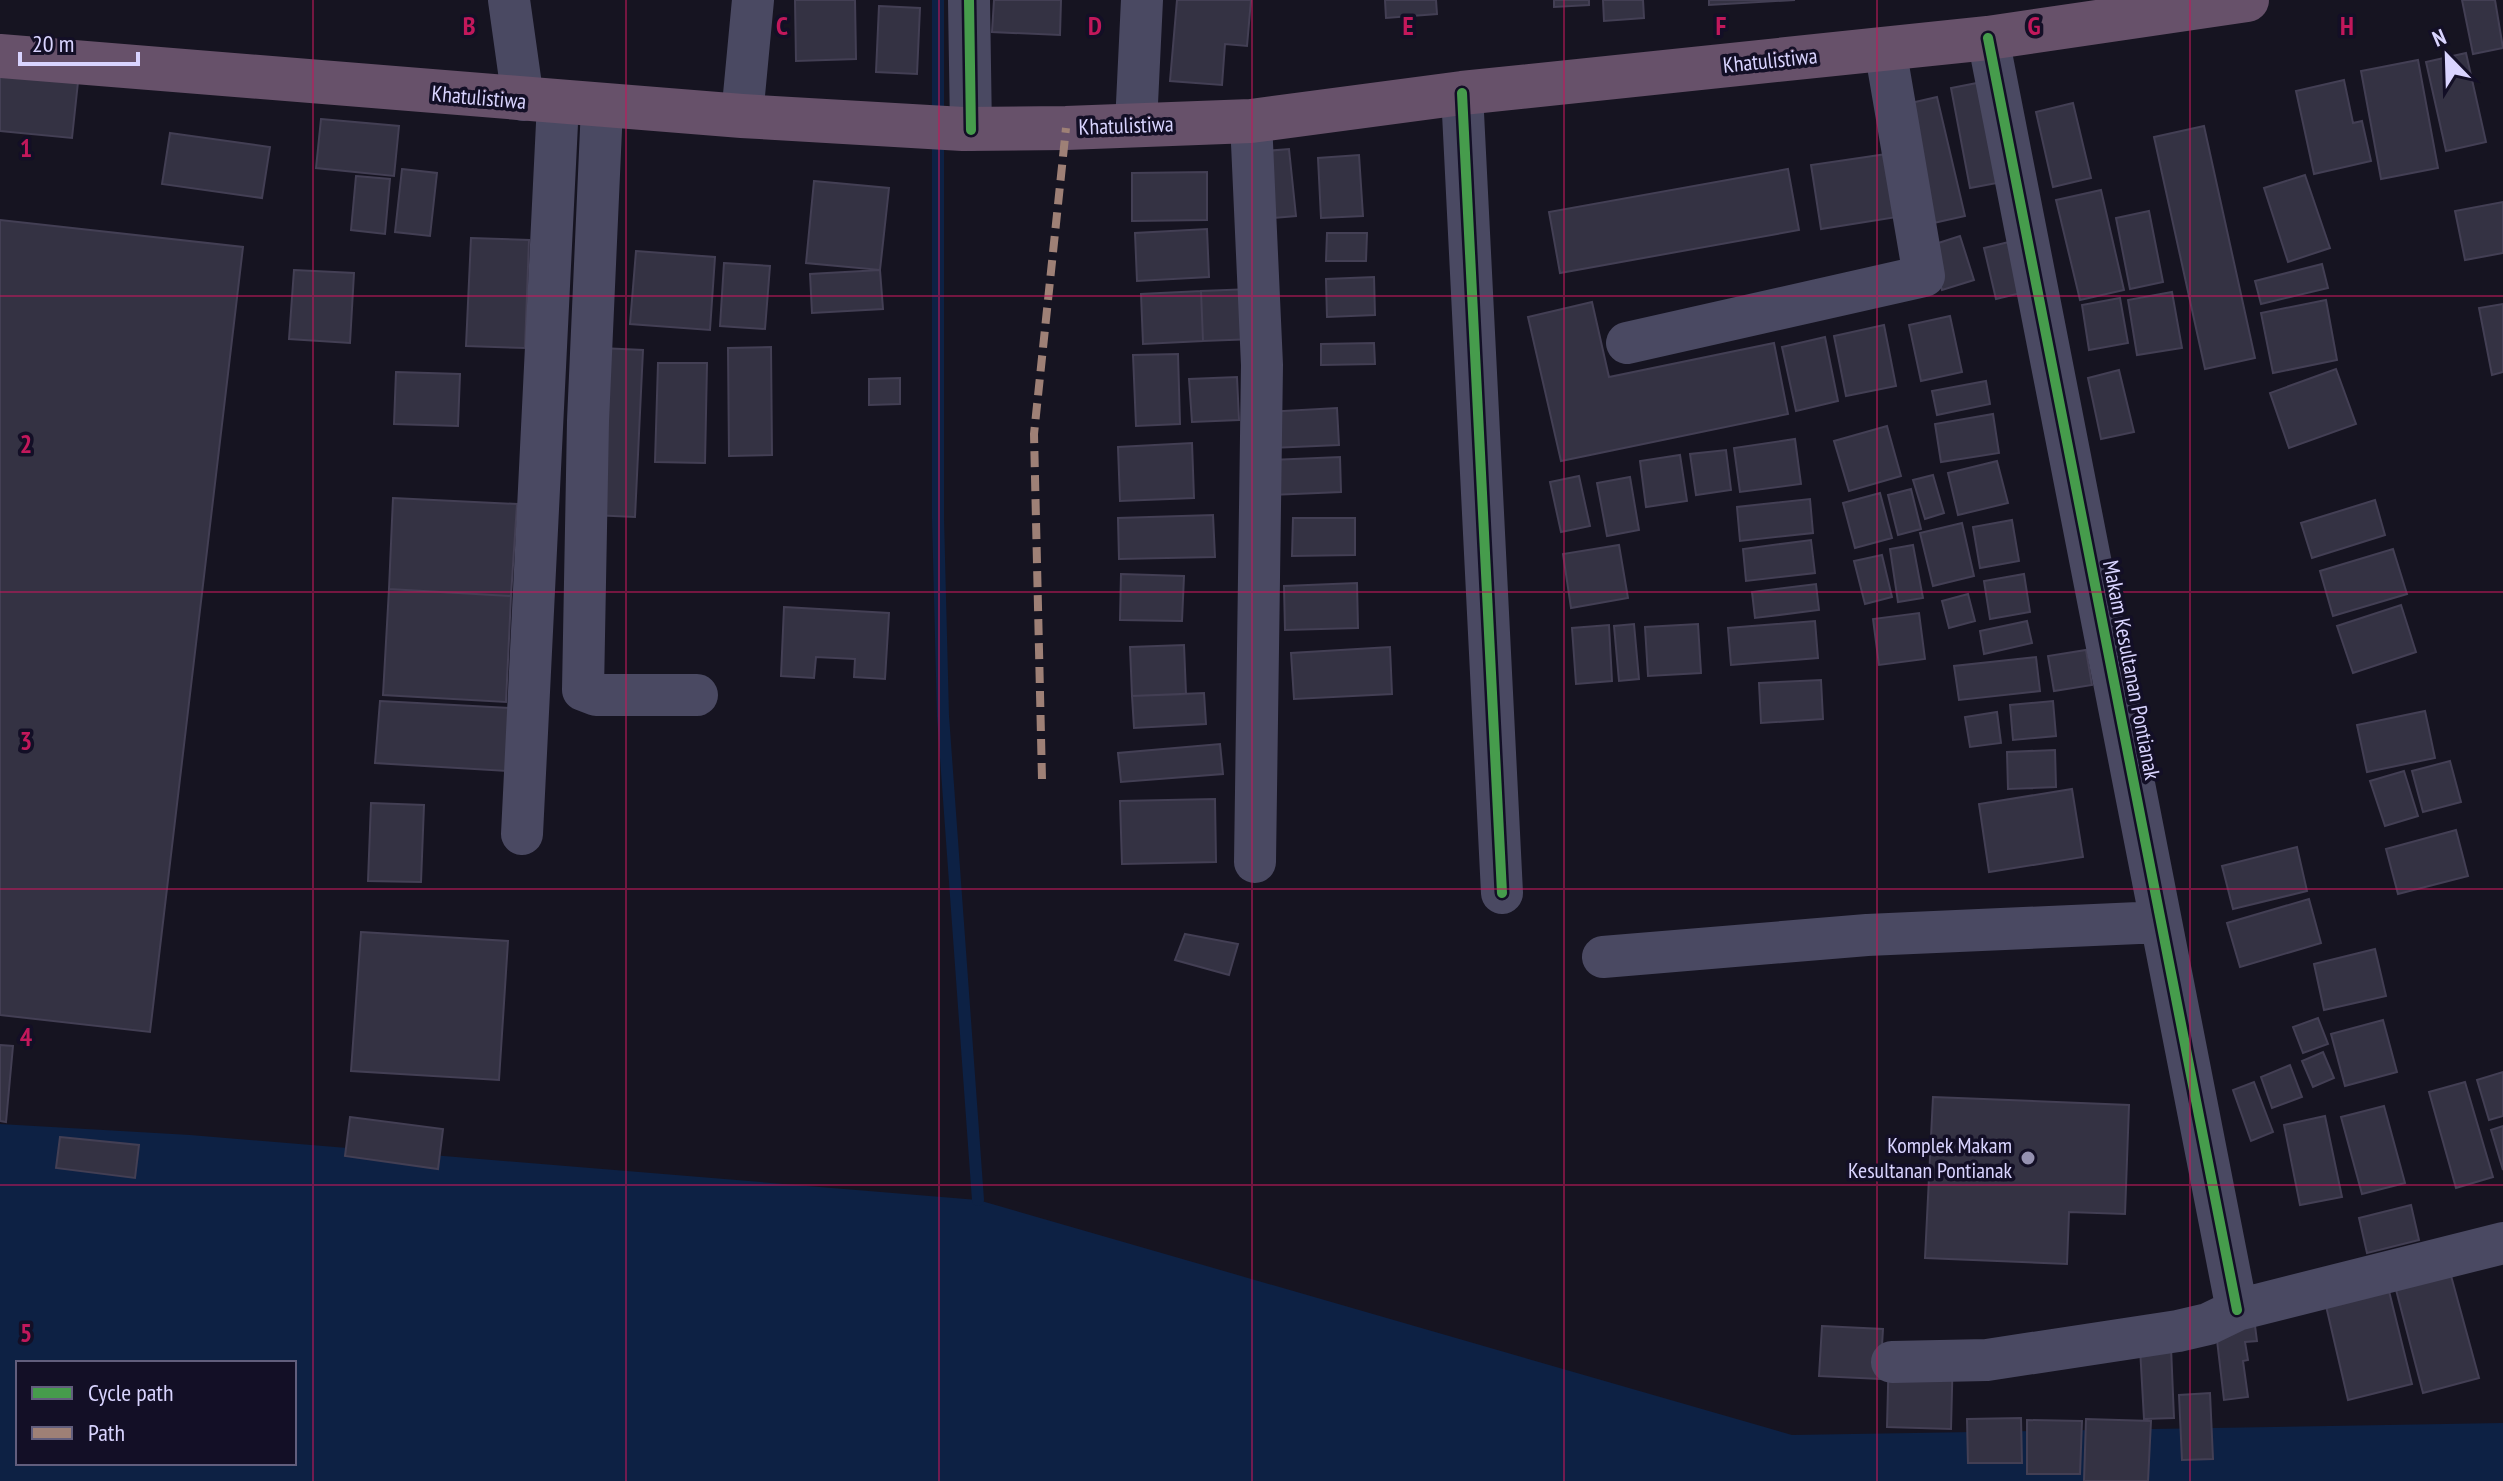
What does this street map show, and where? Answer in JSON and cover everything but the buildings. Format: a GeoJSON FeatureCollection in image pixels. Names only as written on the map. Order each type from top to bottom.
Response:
{"type":"FeatureCollection","features":[{"type":"Feature","properties":{"kind":"highway","name":"Khatulistiwa"},"geometry":{"type":"LineString","coordinates":[[0,56],[602,107],[967,130],[1251,121],[1462,93],[1988,38],[2052,14],[2247,0]]}},
{"type":"Feature","properties":{"kind":"street"},"geometry":{"type":"LineString","coordinates":[[509,0],[540,102],[522,834]]}},
{"type":"Feature","properties":{"kind":"street"},"geometry":{"type":"LineString","coordinates":[[742,116],[753,0]]}},
{"type":"Feature","properties":{"kind":"street"},"geometry":{"type":"LineString","coordinates":[[967,130],[969,0]]}},
{"type":"Feature","properties":{"kind":"street"},"geometry":{"type":"LineString","coordinates":[[1136,124],[1142,0]]}},
{"type":"Feature","properties":{"kind":"street","name":"Makam Kesultanan Pontianak"},"geometry":{"type":"LineString","coordinates":[[1988,38],[2237,1310]]}},
{"type":"Feature","properties":{"kind":"street"},"geometry":{"type":"LineString","coordinates":[[1627,343],[1924,276],[1885,48]]}},
{"type":"Feature","properties":{"kind":"street"},"geometry":{"type":"LineString","coordinates":[[1462,93],[1502,893]]}},
{"type":"Feature","properties":{"kind":"street"},"geometry":{"type":"LineString","coordinates":[[602,107],[588,421],[583,690],[596,695],[697,695]]}},
{"type":"Feature","properties":{"kind":"street"},"geometry":{"type":"LineString","coordinates":[[1251,121],[1262,365],[1255,862]]}},
{"type":"Feature","properties":{"kind":"street"},"geometry":{"type":"LineString","coordinates":[[1603,957],[1867,935],[2161,922]]}},
{"type":"Feature","properties":{"kind":"street"},"geometry":{"type":"LineString","coordinates":[[1892,1362],[1987,1360],[2178,1331],[2208,1324],[2237,1310],[2503,1243]]}},
{"type":"Feature","properties":{"kind":"water"},"geometry":{"type":"Polygon","coordinates":[[[0,1124],[190,1135],[978,1200],[1792,1435],[2503,1423],[2503,1481],[0,1481],[0,1124]]]}},
{"type":"Feature","properties":{"kind":"waterway"},"geometry":{"type":"LineString","coordinates":[[938,0],[938,518],[943,716],[978,1200]]}},
{"type":"Feature","properties":{"kind":"marked path"},"geometry":{"type":"LineString","coordinates":[[1042,779],[1034,434],[1066,128]]}},
{"type":"Feature","properties":{"kind":"cycle path"},"geometry":{"type":"LineString","coordinates":[[969,0],[971,130]]}},
{"type":"Feature","properties":{"kind":"cycle path"},"geometry":{"type":"LineString","coordinates":[[1988,38],[2237,1310]]}},
{"type":"Feature","properties":{"kind":"cycle path"},"geometry":{"type":"LineString","coordinates":[[1462,93],[1502,893]]}},
{"type":"Feature","properties":{"kind":"place","name":"Komplek Makam Kesultanan Pontianak"},"geometry":{"type":"Point","coordinates":[2028,1158]}}]}
